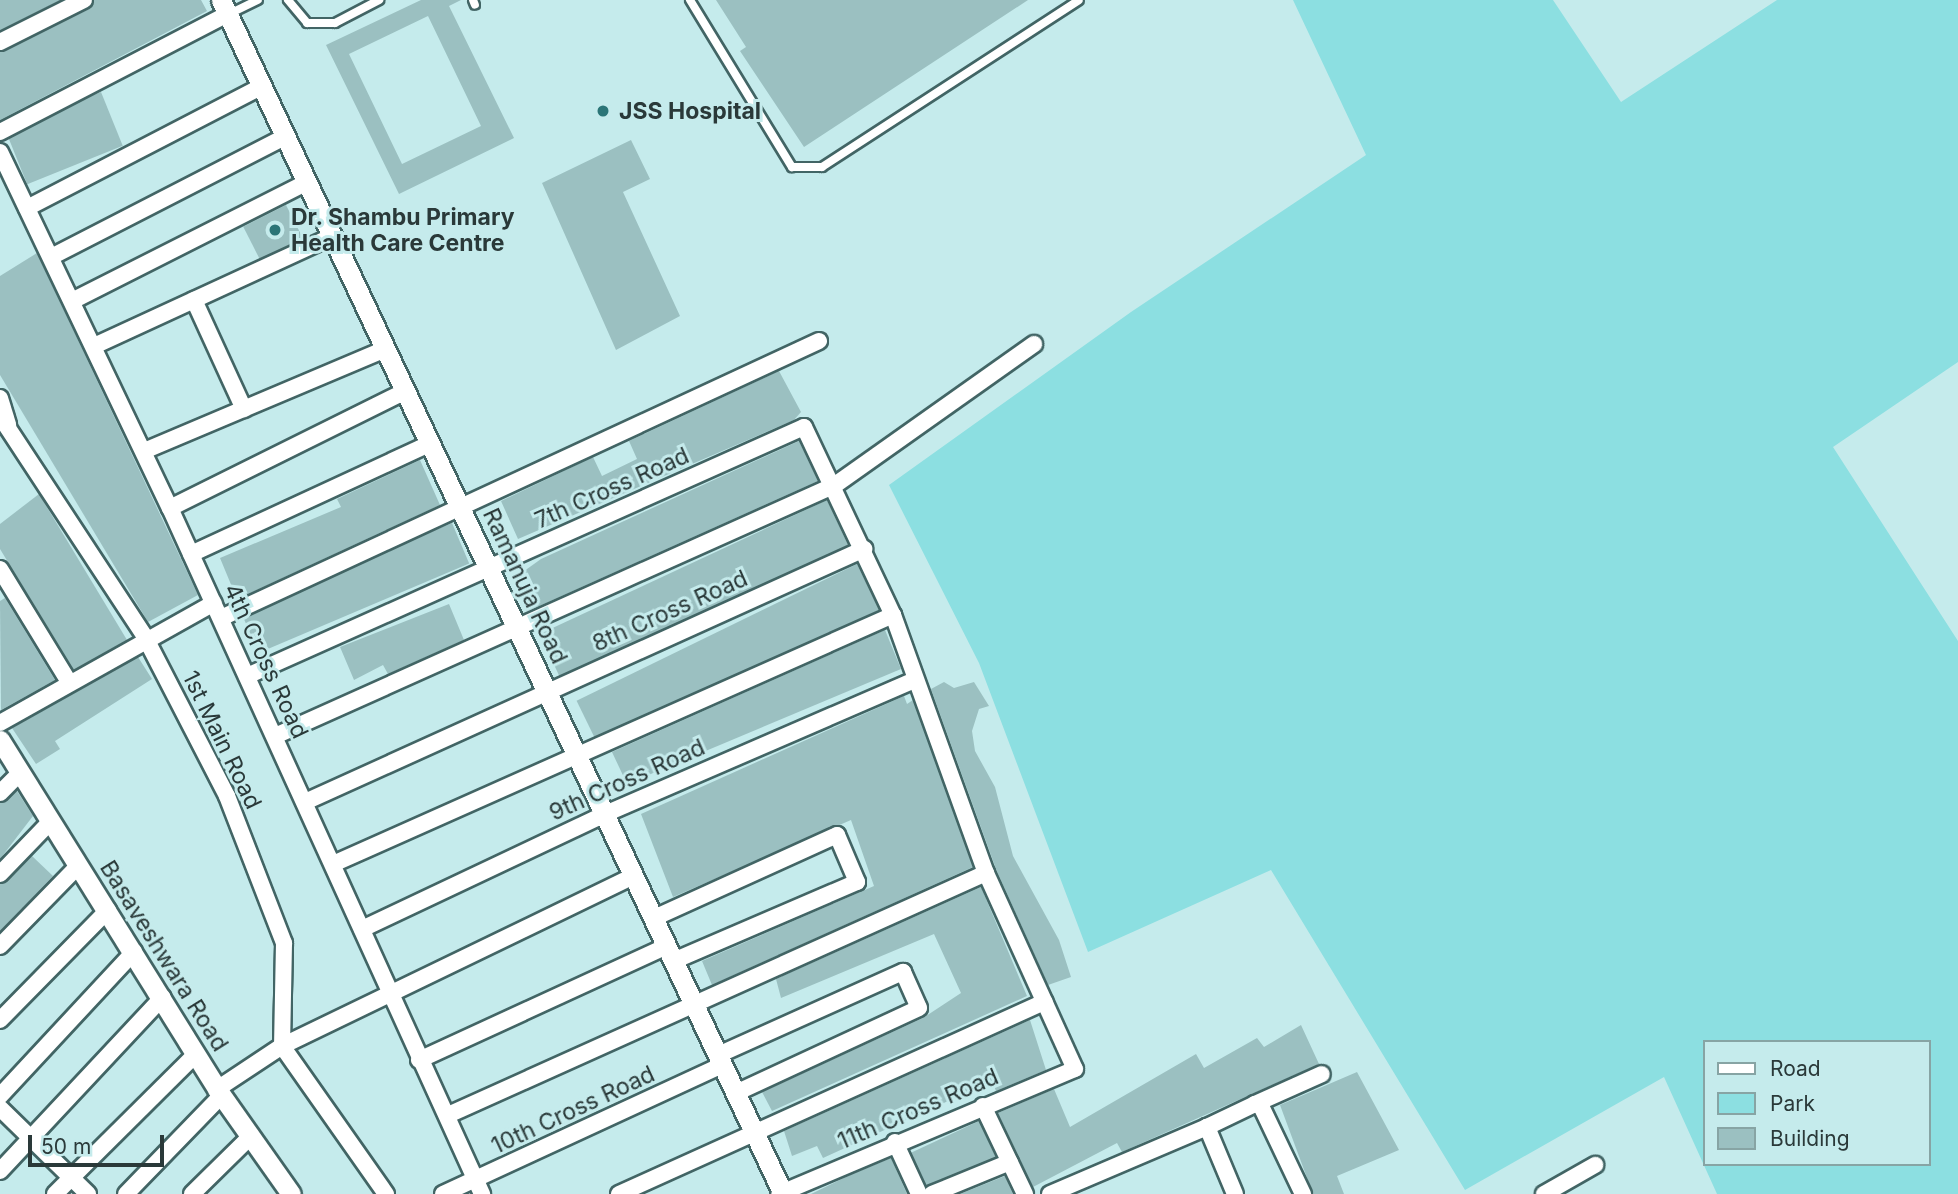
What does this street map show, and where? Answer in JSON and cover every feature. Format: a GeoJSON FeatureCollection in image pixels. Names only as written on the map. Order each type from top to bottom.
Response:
{"type":"FeatureCollection","features":[{"type":"Feature","properties":{"kind":"street"},"geometry":{"type":"LineString","coordinates":[[0,42],[84,0]]}},
{"type":"Feature","properties":{"kind":"street"},"geometry":{"type":"LineString","coordinates":[[0,132],[225,7]]}},
{"type":"Feature","properties":{"kind":"street","name":"Ramanuja Road"},"geometry":{"type":"LineString","coordinates":[[225,7],[782,1193]]}},
{"type":"Feature","properties":{"kind":"street"},"geometry":{"type":"LineString","coordinates":[[27,208],[262,86]]}},
{"type":"Feature","properties":{"kind":"street"},"geometry":{"type":"LineString","coordinates":[[51,257],[286,136]]}},
{"type":"Feature","properties":{"kind":"street","name":"4th Cross Road"},"geometry":{"type":"LineString","coordinates":[[0,152],[144,451],[479,1187]]}},
{"type":"Feature","properties":{"kind":"street"},"geometry":{"type":"LineString","coordinates":[[72,301],[308,182]]}},
{"type":"Feature","properties":{"kind":"street"},"geometry":{"type":"LineString","coordinates":[[94,346],[333,236]]}},
{"type":"Feature","properties":{"kind":"street"},"geometry":{"type":"LineString","coordinates":[[194,300],[244,409]]}},
{"type":"Feature","properties":{"kind":"street"},"geometry":{"type":"LineString","coordinates":[[0,723],[145,637],[218,611],[460,505],[819,341]]}},
{"type":"Feature","properties":{"kind":"street"},"geometry":{"type":"LineString","coordinates":[[275,736],[519,630],[835,485],[1034,344]]}},
{"type":"Feature","properties":{"kind":"street"},"geometry":{"type":"LineString","coordinates":[[144,451],[386,349]]}},
{"type":"Feature","properties":{"kind":"street"},"geometry":{"type":"LineString","coordinates":[[170,508],[406,391]]}},
{"type":"Feature","properties":{"kind":"street","name":"1st Main Road"},"geometry":{"type":"LineString","coordinates":[[0,398],[4,422],[145,637],[227,796],[284,943],[282,1046]]}},
{"type":"Feature","properties":{"kind":"street","name":"7th Cross Road"},"geometry":{"type":"LineString","coordinates":[[247,676],[804,427],[835,485]]}},
{"type":"Feature","properties":{"kind":"street"},"geometry":{"type":"LineString","coordinates":[[191,554],[431,443]]}},
{"type":"Feature","properties":{"kind":"street"},"geometry":{"type":"LineString","coordinates":[[619,1194],[1045,1002],[986,873],[892,615],[835,485]]}},
{"type":"Feature","properties":{"kind":"street","name":"8th Cross Road"},"geometry":{"type":"LineString","coordinates":[[305,802],[547,690],[864,549]]}},
{"type":"Feature","properties":{"kind":"street"},"geometry":{"type":"LineString","coordinates":[[0,569],[69,682]]}},
{"type":"Feature","properties":{"kind":"street"},"geometry":{"type":"LineString","coordinates":[[332,863],[892,615]]}},
{"type":"Feature","properties":{"kind":"street","name":"9th Cross Road"},"geometry":{"type":"LineString","coordinates":[[362,929],[605,814],[915,680]]}},
{"type":"Feature","properties":{"kind":"street","name":"Basaveshwara Road"},"geometry":{"type":"LineString","coordinates":[[0,740],[220,1092],[291,1194]]}},
{"type":"Feature","properties":{"kind":"street"},"geometry":{"type":"LineString","coordinates":[[0,793],[20,773]]}},
{"type":"Feature","properties":{"kind":"street"},"geometry":{"type":"LineString","coordinates":[[0,874],[50,822]]}},
{"type":"Feature","properties":{"kind":"street"},"geometry":{"type":"LineString","coordinates":[[419,1060],[670,953],[857,882],[837,835],[654,918]]}},
{"type":"Feature","properties":{"kind":"street"},"geometry":{"type":"LineString","coordinates":[[0,946],[79,865]]}},
{"type":"Feature","properties":{"kind":"street"},"geometry":{"type":"LineString","coordinates":[[448,1115],[986,873]]}},
{"type":"Feature","properties":{"kind":"street"},"geometry":{"type":"LineString","coordinates":[[126,1194],[220,1092],[282,1046],[389,991],[634,876]]}},
{"type":"Feature","properties":{"kind":"street"},"geometry":{"type":"LineString","coordinates":[[0,1020],[108,910]]}},
{"type":"Feature","properties":{"kind":"street"},"geometry":{"type":"LineString","coordinates":[[0,1096],[134,952]]}},
{"type":"Feature","properties":{"kind":"street","name":"10th Cross Road"},"geometry":{"type":"LineString","coordinates":[[443,1194],[479,1187],[720,1060],[903,972],[919,1008],[736,1093]]}},
{"type":"Feature","properties":{"kind":"street"},"geometry":{"type":"LineString","coordinates":[[0,1171],[163,997]]}},
{"type":"Feature","properties":{"kind":"street","name":"11th Cross Road"},"geometry":{"type":"LineString","coordinates":[[782,1193],[895,1142],[1075,1069],[1045,1002]]}},
{"type":"Feature","properties":{"kind":"street"},"geometry":{"type":"LineString","coordinates":[[282,1046],[386,1194]]}},
{"type":"Feature","properties":{"kind":"street"},"geometry":{"type":"LineString","coordinates":[[55,1194],[196,1054]]}},
{"type":"Feature","properties":{"kind":"street"},"geometry":{"type":"LineString","coordinates":[[1050,1194],[1322,1074]]}},
{"type":"Feature","properties":{"kind":"street"},"geometry":{"type":"LineString","coordinates":[[1255,1104],[1261,1105],[1303,1194]]}},
{"type":"Feature","properties":{"kind":"street"},"geometry":{"type":"LineString","coordinates":[[983,1106],[1025,1194]]}},
{"type":"Feature","properties":{"kind":"street"},"geometry":{"type":"LineString","coordinates":[[0,1108],[89,1194]]}},
{"type":"Feature","properties":{"kind":"street"},"geometry":{"type":"LineString","coordinates":[[1207,1126],[1235,1194]]}},
{"type":"Feature","properties":{"kind":"street"},"geometry":{"type":"LineString","coordinates":[[201,1190],[251,1136]]}},
{"type":"Feature","properties":{"kind":"street"},"geometry":{"type":"LineString","coordinates":[[895,1142],[919,1194]]}},
{"type":"Feature","properties":{"kind":"street"},"geometry":{"type":"LineString","coordinates":[[932,1194],[1010,1161]]}},
{"type":"Feature","properties":{"kind":"street"},"geometry":{"type":"LineString","coordinates":[[1544,1194],[1595,1164]]}},
{"type":"Feature","properties":{"kind":"lane"},"geometry":{"type":"LineString","coordinates":[[225,7],[258,0]]}},
{"type":"Feature","properties":{"kind":"lane"},"geometry":{"type":"LineString","coordinates":[[288,0],[307,23],[335,23],[379,0]]}},
{"type":"Feature","properties":{"kind":"lane"},"geometry":{"type":"LineString","coordinates":[[690,0],[792,167],[822,167],[1079,0]]}},
{"type":"Feature","properties":{"kind":"green space"},"geometry":{"type":"Polygon","coordinates":[[[1293,0],[1553,0],[1621,102],[1777,0],[1958,0],[1958,362],[1833,447],[1958,641],[1958,1194],[1717,1194],[1704,1166],[1930,1166],[1930,1040],[1702,1040],[1702,1161],[1664,1077],[1465,1190],[1271,870],[1088,952],[979,663],[889,485],[1131,312],[1366,155],[1293,0]]]}},
{"type":"Feature","properties":{"kind":"building"},"geometry":{"type":"Polygon","coordinates":[[[0,0],[61,0],[0,30],[0,0]]]}},
{"type":"Feature","properties":{"kind":"building"},"geometry":{"type":"Polygon","coordinates":[[[94,0],[201,0],[207,11],[0,120],[0,52],[89,9],[94,0]]]}},
{"type":"Feature","properties":{"kind":"building"},"geometry":{"type":"Polygon","coordinates":[[[421,0],[461,0],[449,6],[514,138],[399,194],[326,45],[421,0]],[[428,16],[349,54],[402,164],[481,126],[428,16]]]}},
{"type":"Feature","properties":{"kind":"building"},"geometry":{"type":"Polygon","coordinates":[[[716,0],[1028,0],[804,147],[740,51],[746,47],[716,0]]]}},
{"type":"Feature","properties":{"kind":"building"},"geometry":{"type":"Polygon","coordinates":[[[101,92],[123,146],[27,184],[6,131],[101,92]]]}},
{"type":"Feature","properties":{"kind":"building"},"geometry":{"type":"Polygon","coordinates":[[[631,140],[650,179],[623,192],[680,316],[616,350],[542,183],[631,140]]]}},
{"type":"Feature","properties":{"kind":"building"},"geometry":{"type":"Polygon","coordinates":[[[286,205],[303,238],[260,260],[243,227],[286,205]]]}},
{"type":"Feature","properties":{"kind":"building"},"geometry":{"type":"Polygon","coordinates":[[[37,253],[198,595],[148,622],[0,375],[0,276],[37,253]]]}},
{"type":"Feature","properties":{"kind":"building"},"geometry":{"type":"Polygon","coordinates":[[[779,371],[801,412],[794,420],[518,539],[501,501],[593,457],[602,476],[637,459],[629,441],[779,371]]]}},
{"type":"Feature","properties":{"kind":"building"},"geometry":{"type":"Polygon","coordinates":[[[799,441],[818,481],[526,612],[513,579],[541,559],[799,441]]]}},
{"type":"Feature","properties":{"kind":"building"},"geometry":{"type":"Polygon","coordinates":[[[420,460],[440,505],[237,599],[220,558],[341,507],[337,499],[420,460]]]}},
{"type":"Feature","properties":{"kind":"building"},"geometry":{"type":"Polygon","coordinates":[[[39,494],[127,640],[74,670],[0,549],[0,524],[39,494]]]}},
{"type":"Feature","properties":{"kind":"building"},"geometry":{"type":"Polygon","coordinates":[[[827,500],[848,545],[561,679],[540,634],[827,500]]]}},
{"type":"Feature","properties":{"kind":"building"},"geometry":{"type":"Polygon","coordinates":[[[452,523],[469,564],[258,653],[241,612],[452,523]]]}},
{"type":"Feature","properties":{"kind":"building"},"geometry":{"type":"Polygon","coordinates":[[[857,564],[879,610],[599,747],[577,701],[857,564]]]}},
{"type":"Feature","properties":{"kind":"building"},"geometry":{"type":"Polygon","coordinates":[[[5,598],[55,680],[1,710],[0,601],[5,598]]]}},
{"type":"Feature","properties":{"kind":"building"},"geometry":{"type":"Polygon","coordinates":[[[449,604],[464,640],[388,674],[383,665],[354,680],[340,647],[449,604]]]}},
{"type":"Feature","properties":{"kind":"building"},"geometry":{"type":"Polygon","coordinates":[[[885,630],[901,669],[627,784],[612,752],[885,630]]]}},
{"type":"Feature","properties":{"kind":"building"},"geometry":{"type":"Polygon","coordinates":[[[138,657],[152,679],[55,741],[60,749],[36,764],[12,728],[138,657]]]}},
{"type":"Feature","properties":{"kind":"building"},"geometry":{"type":"Polygon","coordinates":[[[944,682],[954,688],[974,682],[989,706],[979,709],[972,731],[975,751],[995,787],[1013,856],[1059,940],[1071,977],[1048,985],[996,869],[931,689],[944,682]]]}},
{"type":"Feature","properties":{"kind":"building"},"geometry":{"type":"Polygon","coordinates":[[[904,696],[907,704],[913,700],[973,867],[712,985],[702,961],[874,886],[851,820],[673,897],[641,814],[904,696]]]}},
{"type":"Feature","properties":{"kind":"building"},"geometry":{"type":"Polygon","coordinates":[[[17,791],[33,816],[0,859],[0,803],[17,791]]]}},
{"type":"Feature","properties":{"kind":"building"},"geometry":{"type":"Polygon","coordinates":[[[32,856],[53,876],[0,931],[0,884],[32,856]]]}},
{"type":"Feature","properties":{"kind":"building"},"geometry":{"type":"Polygon","coordinates":[[[981,887],[1027,996],[772,1111],[762,1092],[923,1018],[961,993],[934,934],[781,998],[776,979],[981,887]]]}},
{"type":"Feature","properties":{"kind":"building"},"geometry":{"type":"Polygon","coordinates":[[[1030,1020],[1046,1070],[996,1091],[992,1081],[823,1158],[817,1146],[792,1156],[784,1131],[1030,1020]]]}},
{"type":"Feature","properties":{"kind":"building"},"geometry":{"type":"Polygon","coordinates":[[[1301,1025],[1319,1064],[1122,1152],[1117,1143],[1033,1187],[998,1113],[1054,1089],[1070,1127],[1196,1054],[1204,1068],[1257,1038],[1264,1047],[1301,1025]]]}},
{"type":"Feature","properties":{"kind":"building"},"geometry":{"type":"Polygon","coordinates":[[[1357,1072],[1399,1150],[1337,1176],[1344,1194],[1313,1194],[1280,1105],[1357,1072]]]}},
{"type":"Feature","properties":{"kind":"building"},"geometry":{"type":"Polygon","coordinates":[[[979,1121],[996,1157],[928,1189],[911,1153],[979,1121]]]}},
{"type":"Feature","properties":{"kind":"building"},"geometry":{"type":"Polygon","coordinates":[[[891,1158],[907,1194],[811,1194],[850,1175],[891,1158]]]}},
{"type":"Feature","properties":{"kind":"building"},"geometry":{"type":"Polygon","coordinates":[[[1005,1176],[1013,1194],[960,1194],[1005,1176]]]}},
{"type":"Feature","properties":{"kind":"place","name":"JSS Hospital"},"geometry":{"type":"Point","coordinates":[603,111]}},
{"type":"Feature","properties":{"kind":"place","name":"Dr. Shambu Primary Health Care Centre"},"geometry":{"type":"Point","coordinates":[275,230]}}]}
